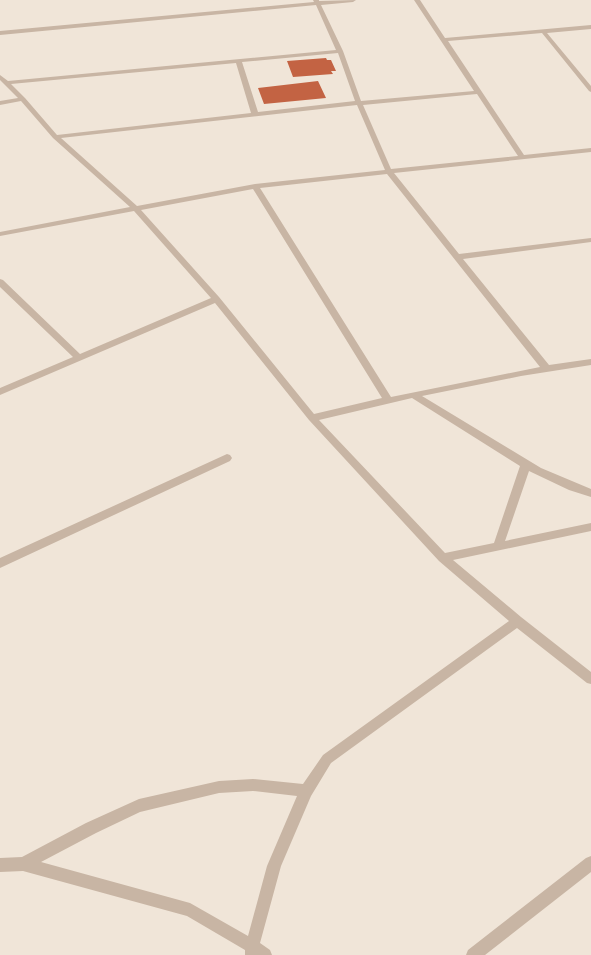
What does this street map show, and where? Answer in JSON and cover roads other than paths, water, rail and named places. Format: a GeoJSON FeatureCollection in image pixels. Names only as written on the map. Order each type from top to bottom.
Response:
{"type":"FeatureCollection","features":[{"type":"Feature","properties":{"kind":"street"},"geometry":{"type":"LineString","coordinates":[[0,33],[316,2],[353,0]]}},
{"type":"Feature","properties":{"kind":"street"},"geometry":{"type":"LineString","coordinates":[[417,0],[522,157]]}},
{"type":"Feature","properties":{"kind":"street"},"geometry":{"type":"LineString","coordinates":[[316,2],[340,50],[359,103],[389,172],[546,368]]}},
{"type":"Feature","properties":{"kind":"street"},"geometry":{"type":"LineString","coordinates":[[444,40],[591,27]]}},
{"type":"Feature","properties":{"kind":"street"},"geometry":{"type":"LineString","coordinates":[[543,31],[591,90]]}},
{"type":"Feature","properties":{"kind":"street"},"geometry":{"type":"LineString","coordinates":[[3,80],[340,50]]}},
{"type":"Feature","properties":{"kind":"street"},"geometry":{"type":"LineString","coordinates":[[238,60],[255,114]]}},
{"type":"Feature","properties":{"kind":"street"},"geometry":{"type":"LineString","coordinates":[[3,80],[23,99],[55,137],[135,208],[216,299],[312,418],[443,558],[517,621],[591,678]]}},
{"type":"Feature","properties":{"kind":"street"},"geometry":{"type":"LineString","coordinates":[[583,81],[591,80]]}},
{"type":"Feature","properties":{"kind":"street"},"geometry":{"type":"LineString","coordinates":[[55,137],[255,114],[479,92]]}},
{"type":"Feature","properties":{"kind":"street"},"geometry":{"type":"LineString","coordinates":[[0,103],[23,99]]}},
{"type":"Feature","properties":{"kind":"street"},"geometry":{"type":"LineString","coordinates":[[0,234],[255,186],[591,150]]}},
{"type":"Feature","properties":{"kind":"street"},"geometry":{"type":"LineString","coordinates":[[255,186],[388,400]]}},
{"type":"Feature","properties":{"kind":"street"},"geometry":{"type":"LineString","coordinates":[[457,257],[591,240]]}},
{"type":"Feature","properties":{"kind":"street"},"geometry":{"type":"LineString","coordinates":[[0,282],[78,357]]}},
{"type":"Feature","properties":{"kind":"street"},"geometry":{"type":"LineString","coordinates":[[0,392],[78,357],[216,299]]}},
{"type":"Feature","properties":{"kind":"street"},"geometry":{"type":"LineString","coordinates":[[312,418],[388,400],[546,368],[591,362]]}},
{"type":"Feature","properties":{"kind":"street"},"geometry":{"type":"LineString","coordinates":[[413,395],[526,464],[573,487],[591,493]]}},
{"type":"Feature","properties":{"kind":"street"},"geometry":{"type":"LineString","coordinates":[[0,563],[227,458]]}},
{"type":"Feature","properties":{"kind":"street"},"geometry":{"type":"LineString","coordinates":[[498,546],[526,464]]}},
{"type":"Feature","properties":{"kind":"street"},"geometry":{"type":"LineString","coordinates":[[443,558],[591,527]]}},
{"type":"Feature","properties":{"kind":"street"},"geometry":{"type":"LineString","coordinates":[[252,950],[274,866],[306,791],[327,759],[517,621]]}},
{"type":"Feature","properties":{"kind":"street"},"geometry":{"type":"LineString","coordinates":[[23,864],[91,828],[139,806],[173,797],[219,787],[253,785],[306,791]]}},
{"type":"Feature","properties":{"kind":"street"},"geometry":{"type":"LineString","coordinates":[[473,955],[591,863]]}},
{"type":"Feature","properties":{"kind":"street"},"geometry":{"type":"LineString","coordinates":[[0,865],[23,864],[190,910],[252,950],[265,955]]}}]}
